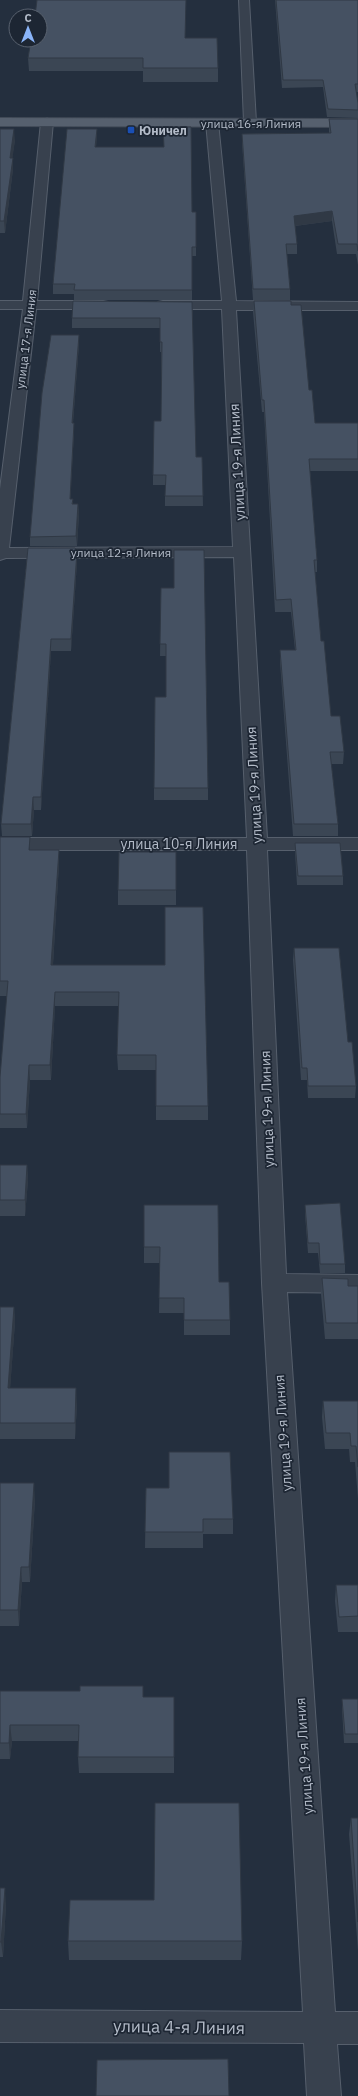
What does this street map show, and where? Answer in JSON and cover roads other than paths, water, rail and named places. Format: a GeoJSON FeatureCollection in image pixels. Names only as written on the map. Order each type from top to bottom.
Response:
{"type":"FeatureCollection","features":[{"type":"Feature","properties":{"kind":"main road","name":"улица 16-я Линия"},"geometry":{"type":"LineString","coordinates":[[0,122],[358,123]]}},
{"type":"Feature","properties":{"kind":"street"},"geometry":{"type":"LineString","coordinates":[[244,0],[250,122]]}},
{"type":"Feature","properties":{"kind":"street","name":"улица 17-я Линия"},"geometry":{"type":"LineString","coordinates":[[0,554],[30,305],[47,122]]}},
{"type":"Feature","properties":{"kind":"street","name":"улица 19-я Линия"},"geometry":{"type":"LineString","coordinates":[[212,122],[229,305],[257,844],[274,1283],[324,2096]]}},
{"type":"Feature","properties":{"kind":"street"},"geometry":{"type":"LineString","coordinates":[[0,305],[118,305]]}},
{"type":"Feature","properties":{"kind":"street"},"geometry":{"type":"LineString","coordinates":[[150,305],[358,306]]}},
{"type":"Feature","properties":{"kind":"street","name":"улица 12-я Линия"},"geometry":{"type":"LineString","coordinates":[[0,554],[241,552]]}},
{"type":"Feature","properties":{"kind":"street","name":"улица 10-я Линия"},"geometry":{"type":"LineString","coordinates":[[0,844],[358,844]]}},
{"type":"Feature","properties":{"kind":"street"},"geometry":{"type":"LineString","coordinates":[[274,1283],[358,1284]]}},
{"type":"Feature","properties":{"kind":"street","name":"улица 4-я Линия"},"geometry":{"type":"LineString","coordinates":[[0,2026],[320,2029],[358,2028]]}},
{"type":"Feature","properties":{"kind":"place","name":"Юничел"},"geometry":{"type":"Point","coordinates":[131,130]}}]}
